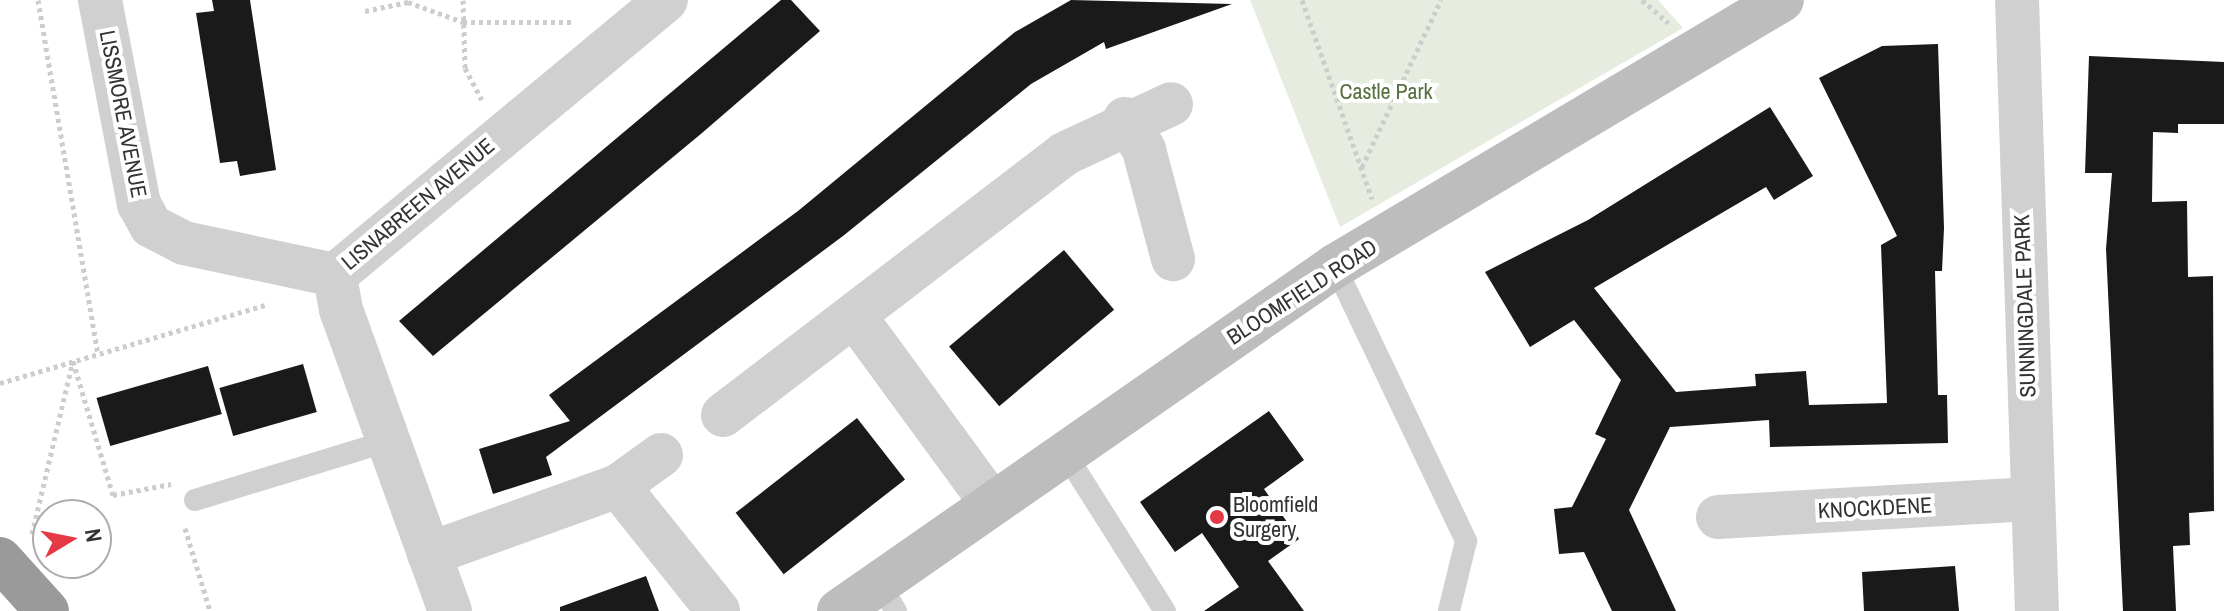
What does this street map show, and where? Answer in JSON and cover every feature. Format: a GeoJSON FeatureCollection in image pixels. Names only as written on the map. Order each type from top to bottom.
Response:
{"type":"FeatureCollection","features":[{"type":"Feature","properties":{"kind":"highway"},"geometry":{"type":"LineString","coordinates":[[16,548],[47,611]]}},
{"type":"Feature","properties":{"kind":"street","name":"LISSMORE AVENUE"},"geometry":{"type":"LineString","coordinates":[[100,0],[139,204],[151,226],[184,243],[335,275]]}},
{"type":"Feature","properties":{"kind":"street","name":"LISNABREEN AVENUE"},"geometry":{"type":"LineString","coordinates":[[450,611],[388,441],[335,275],[510,126],[666,0]]}},
{"type":"Feature","properties":{"kind":"street","name":"BLOOMFIELD ROAD"},"geometry":{"type":"LineString","coordinates":[[839,611],[888,597],[992,504],[1335,266],[1782,0]]}},
{"type":"Feature","properties":{"kind":"street","name":"SUNNINGDALE PARK"},"geometry":{"type":"LineString","coordinates":[[2017,0],[2037,611]]}},
{"type":"Feature","properties":{"kind":"street"},"geometry":{"type":"LineString","coordinates":[[723,415],[856,318],[1064,154],[1125,119],[1171,104]]}},
{"type":"Feature","properties":{"kind":"street"},"geometry":{"type":"LineString","coordinates":[[1125,119],[1144,150],[1173,259]]}},
{"type":"Feature","properties":{"kind":"street"},"geometry":{"type":"LineString","coordinates":[[856,318],[992,504]]}},
{"type":"Feature","properties":{"kind":"street"},"geometry":{"type":"LineString","coordinates":[[429,554],[618,486],[661,455]]}},
{"type":"Feature","properties":{"kind":"street"},"geometry":{"type":"LineString","coordinates":[[618,486],[718,611]]}},
{"type":"Feature","properties":{"kind":"street","name":"KNOCKDENE"},"geometry":{"type":"LineString","coordinates":[[1718,517],[2031,499]]}},
{"type":"Feature","properties":{"kind":"lane"},"geometry":{"type":"LineString","coordinates":[[1335,266],[1466,541],[1449,611]]}},
{"type":"Feature","properties":{"kind":"lane"},"geometry":{"type":"LineString","coordinates":[[185,496],[388,441]]}},
{"type":"Feature","properties":{"kind":"lane"},"geometry":{"type":"LineString","coordinates":[[1065,453],[1165,611]]}},
{"type":"Feature","properties":{"kind":"path"},"geometry":{"type":"LineString","coordinates":[[38,0],[98,354]]}},
{"type":"Feature","properties":{"kind":"path"},"geometry":{"type":"LineString","coordinates":[[463,0],[471,86],[510,126]]}},
{"type":"Feature","properties":{"kind":"path"},"geometry":{"type":"LineString","coordinates":[[1302,0],[1385,237]]}},
{"type":"Feature","properties":{"kind":"path"},"geometry":{"type":"LineString","coordinates":[[1361,168],[1441,0]]}},
{"type":"Feature","properties":{"kind":"path"},"geometry":{"type":"LineString","coordinates":[[365,11],[408,2],[463,22],[605,20],[618,38]]}},
{"type":"Feature","properties":{"kind":"path"},"geometry":{"type":"LineString","coordinates":[[0,383],[301,295],[335,275]]}},
{"type":"Feature","properties":{"kind":"path"},"geometry":{"type":"LineString","coordinates":[[73,361],[113,495],[170,479],[185,496]]}},
{"type":"Feature","properties":{"kind":"path"},"geometry":{"type":"LineString","coordinates":[[16,548],[73,361]]}},
{"type":"Feature","properties":{"kind":"path"},"geometry":{"type":"LineString","coordinates":[[182,519],[210,611]]}},
{"type":"Feature","properties":{"kind":"green space","name":"Castle Park"},"geometry":{"type":"Polygon","coordinates":[[[1250,0],[1658,0],[1683,28],[1340,227],[1250,0]]]}},
{"type":"Feature","properties":{"kind":"building"},"geometry":{"type":"Polygon","coordinates":[[[212,0],[250,0],[276,170],[240,176],[237,161],[220,163],[196,13],[214,11],[212,0]]]}},
{"type":"Feature","properties":{"kind":"building"},"geometry":{"type":"Polygon","coordinates":[[[781,0],[791,0],[820,31],[702,133],[433,356],[399,321],[781,0]]]}},
{"type":"Feature","properties":{"kind":"building"},"geometry":{"type":"Polygon","coordinates":[[[1071,0],[1232,4],[1106,49],[1104,42],[1031,84],[843,236],[546,457],[552,475],[493,494],[479,449],[570,421],[549,395],[798,211],[1015,32],[1071,0]]]}},
{"type":"Feature","properties":{"kind":"building"},"geometry":{"type":"Polygon","coordinates":[[[1938,44],[1944,228],[1942,271],[1935,271],[1938,395],[1947,395],[1948,443],[1770,447],[1769,420],[1670,427],[1629,510],[1676,611],[1612,611],[1584,552],[1559,554],[1554,509],[1572,507],[1606,439],[1595,434],[1621,380],[1574,320],[1530,347],[1485,272],[1588,220],[1770,107],[1813,176],[1774,200],[1766,187],[1594,288],[1676,392],[1756,386],[1755,374],[1806,371],[1809,405],[1887,403],[1881,245],[1897,236],[1819,78],[1882,46],[1938,44]]]}},
{"type":"Feature","properties":{"kind":"building"},"geometry":{"type":"Polygon","coordinates":[[[2089,56],[2224,62],[2224,124],[2178,124],[2178,133],[2153,132],[2152,202],[2187,201],[2188,277],[2213,276],[2214,511],[2189,513],[2190,545],[2173,546],[2176,611],[2123,611],[2106,249],[2112,173],[2085,173],[2089,56]]]}},
{"type":"Feature","properties":{"kind":"building"},"geometry":{"type":"Polygon","coordinates":[[[1064,250],[1114,310],[999,406],[949,346],[1064,250]]]}},
{"type":"Feature","properties":{"kind":"building"},"geometry":{"type":"Polygon","coordinates":[[[303,364],[317,412],[233,436],[219,388],[303,364]]]}},
{"type":"Feature","properties":{"kind":"building"},"geometry":{"type":"Polygon","coordinates":[[[208,366],[222,414],[110,446],[96,398],[208,366]]]}},
{"type":"Feature","properties":{"kind":"building","name":"Bloomfield Surgery"},"geometry":{"type":"Polygon","coordinates":[[[1269,411],[1304,460],[1264,489],[1299,539],[1268,561],[1304,611],[1204,611],[1239,587],[1202,533],[1175,552],[1140,502],[1269,411]]]}},
{"type":"Feature","properties":{"kind":"building"},"geometry":{"type":"Polygon","coordinates":[[[857,418],[905,479],[784,574],[736,513],[857,418]]]}},
{"type":"Feature","properties":{"kind":"building"},"geometry":{"type":"Polygon","coordinates":[[[1955,566],[1959,611],[1864,611],[1862,572],[1955,566]]]}},
{"type":"Feature","properties":{"kind":"building"},"geometry":{"type":"Polygon","coordinates":[[[646,576],[659,611],[560,611],[560,607],[646,576]]]}},
{"type":"Feature","properties":{"kind":"place","name":"Bloomfield Surgery"},"geometry":{"type":"Point","coordinates":[1217,517]}}]}
